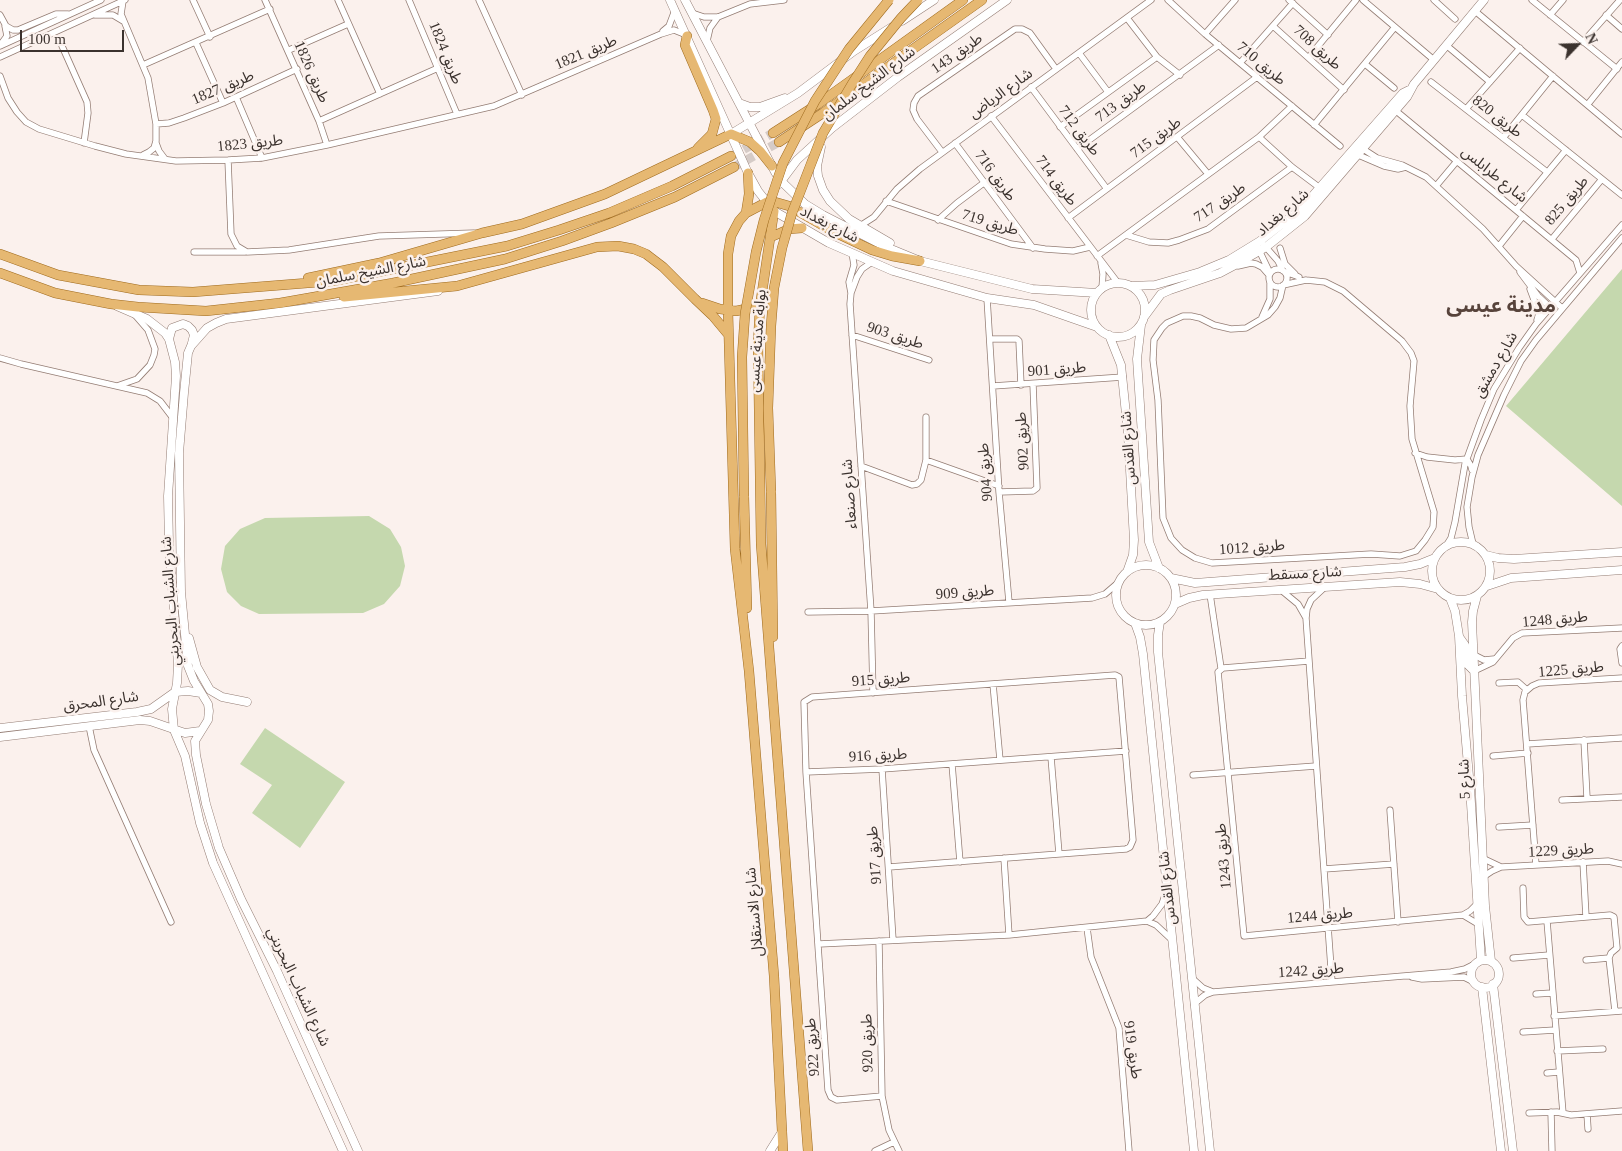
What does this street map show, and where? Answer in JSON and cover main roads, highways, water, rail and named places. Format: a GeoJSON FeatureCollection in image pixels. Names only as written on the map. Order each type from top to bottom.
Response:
{"type":"FeatureCollection","features":[{"type":"Feature","properties":{"kind":"main road","name":"بوابة مدينة عيسى"},"geometry":{"type":"LineString","coordinates":[[749,671],[742,374],[745,314],[756,252],[764,220],[783,163],[815,101],[849,49],[889,0]]}},
{"type":"Feature","properties":{"kind":"main road","name":"بوابة مدينة عيسى"},"geometry":{"type":"LineString","coordinates":[[774,722],[768,408],[771,326],[778,272],[792,213],[823,132],[876,49],[918,0]]}},
{"type":"Feature","properties":{"kind":"main road","name":"شارع الشيخ سلمان"},"geometry":{"type":"LineString","coordinates":[[773,133],[818,104],[964,0]]}},
{"type":"Feature","properties":{"kind":"main road","name":"شارع الشيخ سلمان"},"geometry":{"type":"LineString","coordinates":[[779,142],[982,0]]}},
{"type":"Feature","properties":{"kind":"main road"},"geometry":{"type":"LineString","coordinates":[[687,36],[685,45],[714,110],[716,119],[712,134],[690,155]]}},
{"type":"Feature","properties":{"kind":"main road"},"geometry":{"type":"LineString","coordinates":[[267,286],[379,263],[482,233],[522,224],[605,194],[737,133],[755,146],[772,166]]}},
{"type":"Feature","properties":{"kind":"main road","name":"شارع الشيخ سلمان"},"geometry":{"type":"LineString","coordinates":[[0,254],[58,275],[139,290],[193,292],[333,282],[506,246],[609,213],[672,186],[735,153]]}},
{"type":"Feature","properties":{"kind":"main road","name":"شارع الشيخ سلمان"},"geometry":{"type":"LineString","coordinates":[[0,273],[55,293],[111,304],[138,307],[206,310],[310,298],[505,259],[562,241],[675,197],[734,167]]}},
{"type":"Feature","properties":{"kind":"main road"},"geometry":{"type":"LineString","coordinates":[[746,213],[749,194],[748,173]]}},
{"type":"Feature","properties":{"kind":"main road"},"geometry":{"type":"LineString","coordinates":[[772,205],[771,237],[760,306],[758,372],[761,544],[808,1151]]}},
{"type":"Feature","properties":{"kind":"main road"},"geometry":{"type":"LineString","coordinates":[[749,671],[735,549],[728,311],[728,262],[731,236],[746,213],[772,205],[789,206],[836,233],[872,250],[920,261]]}},
{"type":"Feature","properties":{"kind":"main road"},"geometry":{"type":"LineString","coordinates":[[771,237],[782,231],[802,228]]}},
{"type":"Feature","properties":{"kind":"main road"},"geometry":{"type":"LineString","coordinates":[[310,298],[339,298],[457,286],[597,247],[618,246],[634,249],[646,254],[663,267],[729,334]]}},
{"type":"Feature","properties":{"kind":"main road"},"geometry":{"type":"LineString","coordinates":[[694,300],[728,311],[744,311],[760,306]]}},
{"type":"Feature","properties":{"kind":"main road","name":"شارع الاستقلال"},"geometry":{"type":"LineString","coordinates":[[749,671],[774,976],[783,1151]]}},
{"type":"Feature","properties":{"kind":"tunnel"},"geometry":{"type":"LineString","coordinates":[[732,156],[773,133]]}},
{"type":"Feature","properties":{"kind":"tunnel"},"geometry":{"type":"LineString","coordinates":[[734,167],[779,142]]}},
{"type":"Feature","properties":{"kind":"district","name":"مدينة عيسى"},"geometry":{"type":"Point","coordinates":[1501,307]}}]}
